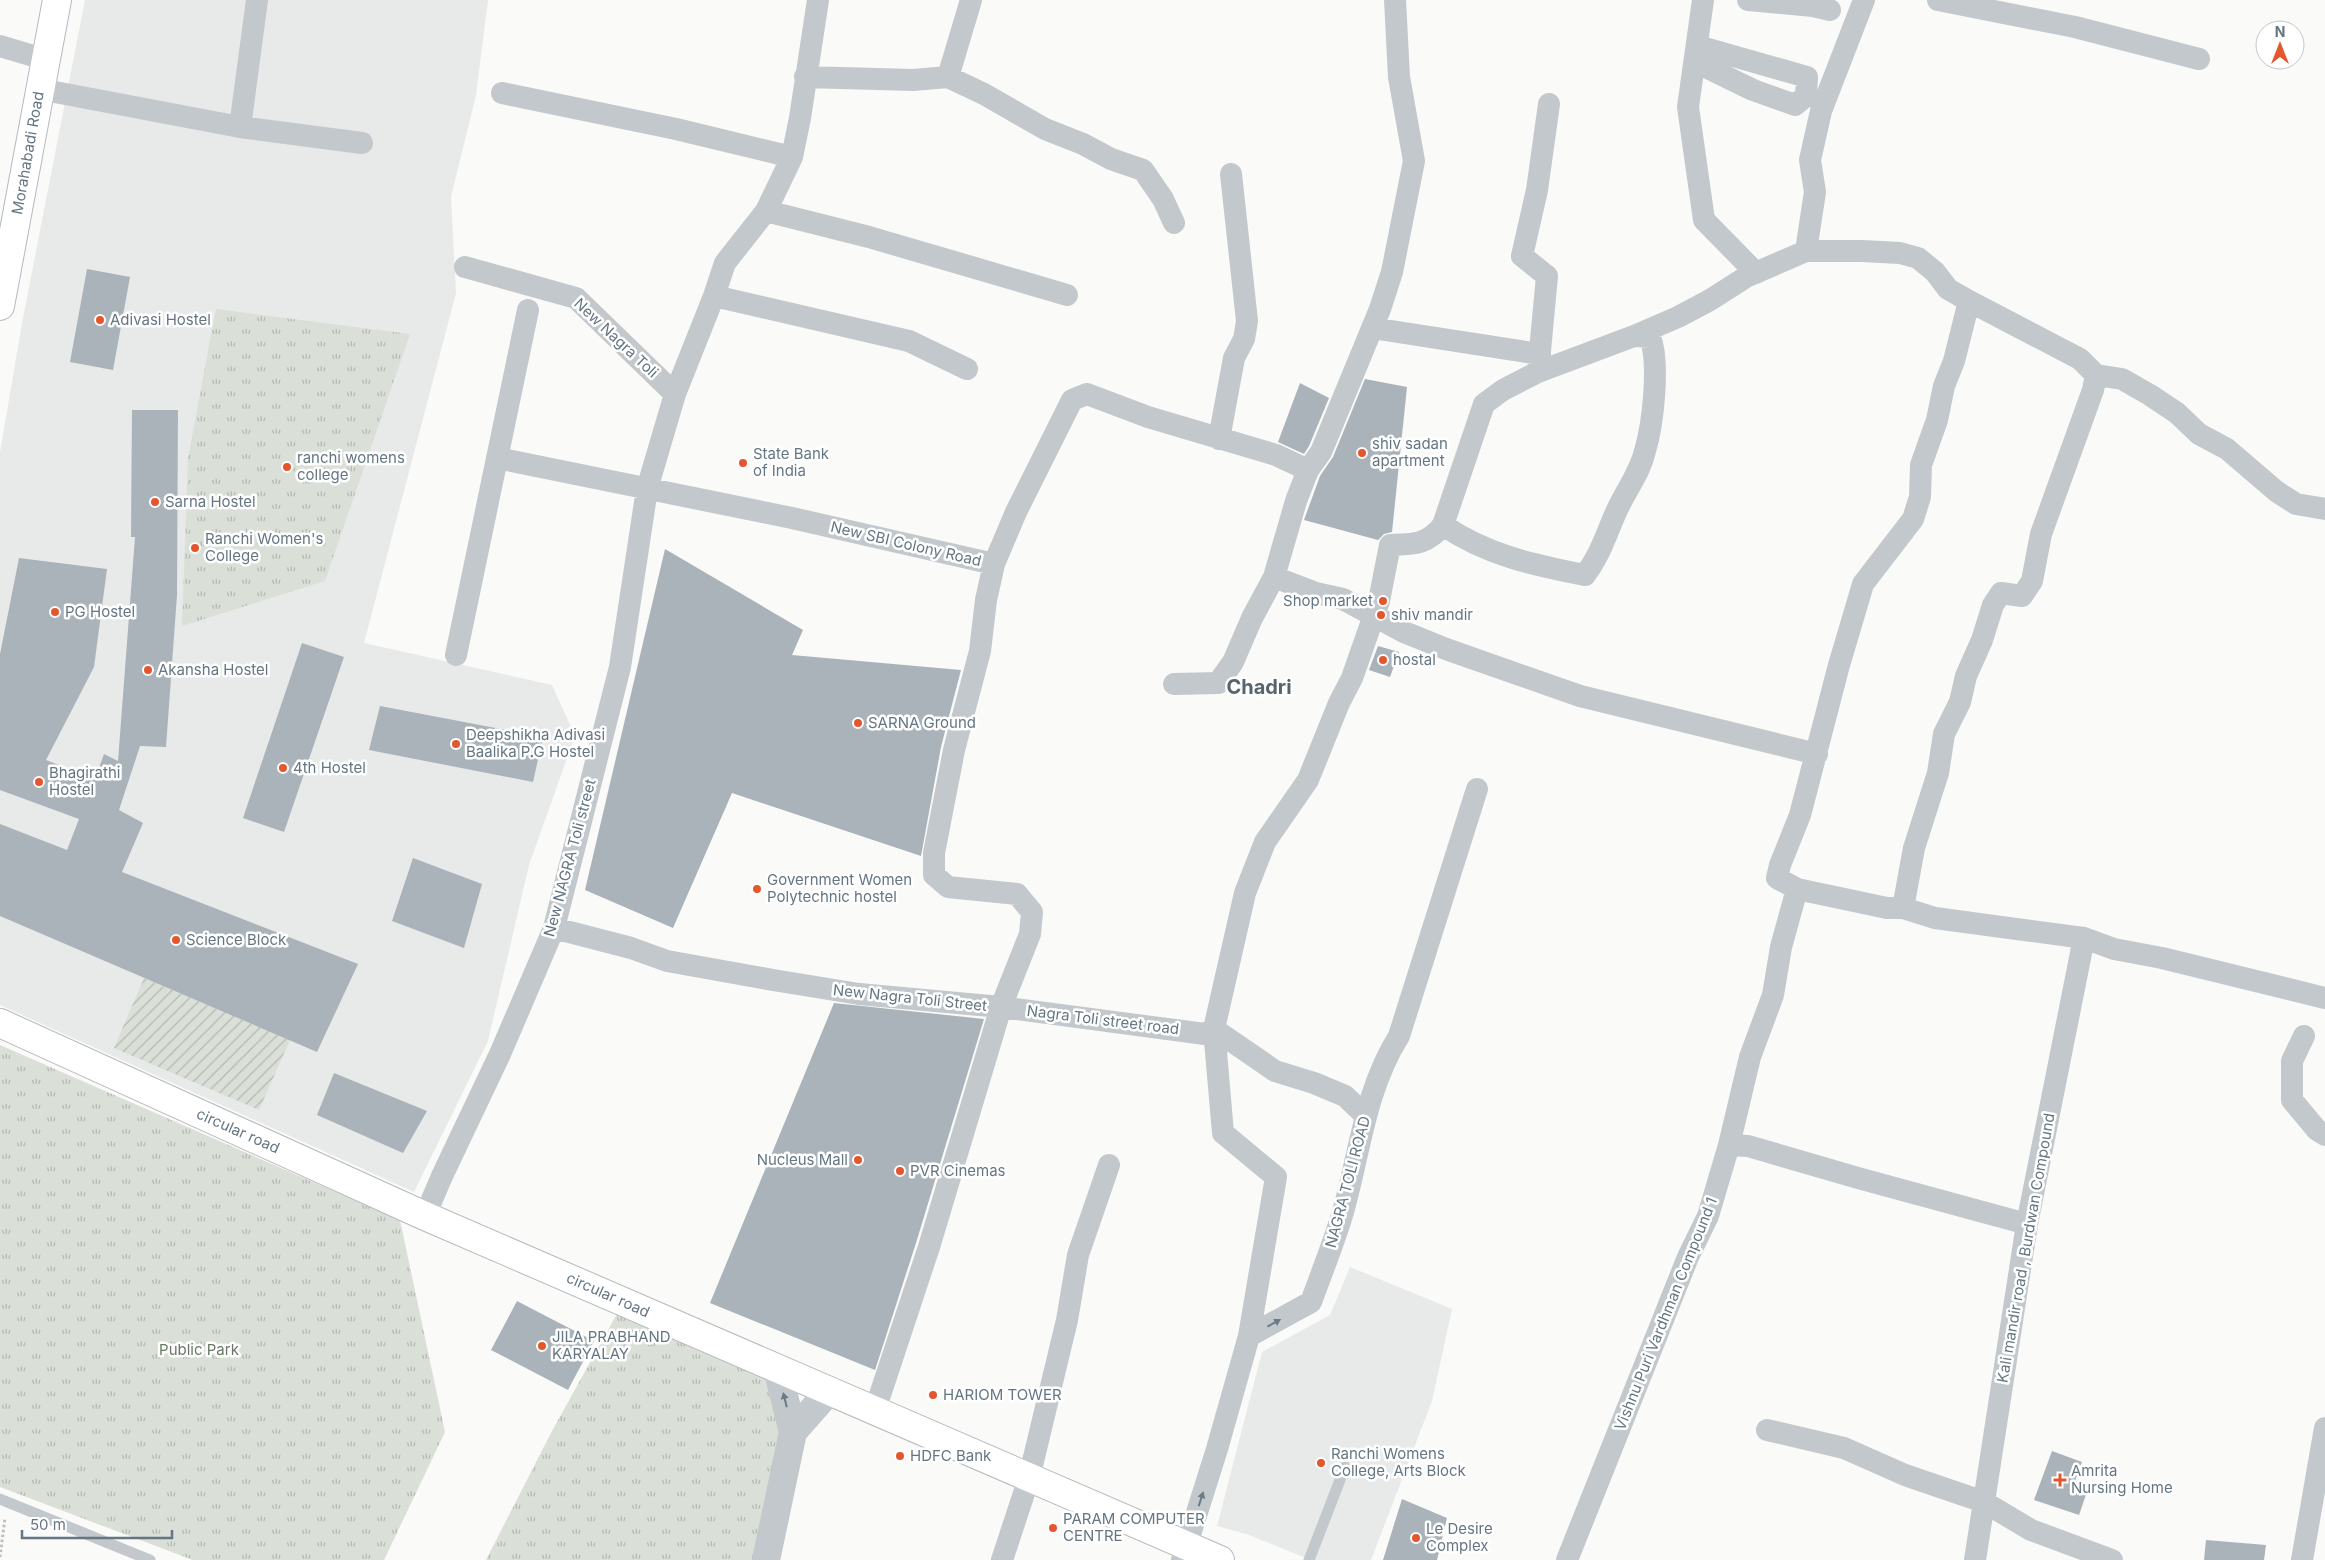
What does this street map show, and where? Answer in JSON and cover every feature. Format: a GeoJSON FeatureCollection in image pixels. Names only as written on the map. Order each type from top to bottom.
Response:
{"type":"FeatureCollection","features":[{"type":"Feature","properties":{"kind":"main road","name":"Morahabadi Road"},"geometry":{"type":"LineString","coordinates":[[0,306],[57,0]]}},
{"type":"Feature","properties":{"kind":"main road","name":"circular road"},"geometry":{"type":"LineString","coordinates":[[0,1023],[426,1216],[876,1410],[1028,1478],[1184,1553],[1220,1560]]}},
{"type":"Feature","properties":{"kind":"street"},"geometry":{"type":"LineString","coordinates":[[240,126],[257,0]]}},
{"type":"Feature","properties":{"kind":"street","name":"New NAGRA Toli street"},"geometry":{"type":"LineString","coordinates":[[426,1216],[442,1176],[500,1054],[554,928],[620,668],[646,489],[675,394],[725,263],[766,212],[792,157],[800,118],[818,0]]}},
{"type":"Feature","properties":{"kind":"street"},"geometry":{"type":"LineString","coordinates":[[948,78],[971,0]]}},
{"type":"Feature","properties":{"kind":"street"},"geometry":{"type":"LineString","coordinates":[[1174,684],[1218,683],[1233,662],[1252,618],[1274,577],[1296,501],[1308,470],[1321,452],[1372,328],[1392,272],[1414,161],[1399,78],[1395,0]]}},
{"type":"Feature","properties":{"kind":"street"},"geometry":{"type":"LineString","coordinates":[[1703,0],[1688,107],[1704,220],[1756,273]]}},
{"type":"Feature","properties":{"kind":"street"},"geometry":{"type":"LineString","coordinates":[[1748,0],[1813,6],[1830,10]]}},
{"type":"Feature","properties":{"kind":"street"},"geometry":{"type":"LineString","coordinates":[[1806,251],[1815,192],[1810,160],[1821,111],[1864,0]]}},
{"type":"Feature","properties":{"kind":"street"},"geometry":{"type":"LineString","coordinates":[[1938,0],[2075,27],[2199,59]]}},
{"type":"Feature","properties":{"kind":"street"},"geometry":{"type":"LineString","coordinates":[[0,46],[46,60]]}},
{"type":"Feature","properties":{"kind":"street"},"geometry":{"type":"LineString","coordinates":[[805,77],[914,80],[948,78],[984,94],[1045,129],[1083,144],[1111,159],[1143,170],[1163,198],[1174,223]]}},
{"type":"Feature","properties":{"kind":"street"},"geometry":{"type":"LineString","coordinates":[[40,89],[240,126],[362,143]]}},
{"type":"Feature","properties":{"kind":"street"},"geometry":{"type":"LineString","coordinates":[[502,93],[676,129],[792,157]]}},
{"type":"Feature","properties":{"kind":"street"},"geometry":{"type":"LineString","coordinates":[[1539,363],[1547,276],[1522,256],[1537,190],[1549,104]]}},
{"type":"Feature","properties":{"kind":"street"},"geometry":{"type":"LineString","coordinates":[[1219,439],[1234,358],[1244,339],[1248,321],[1231,174]]}},
{"type":"Feature","properties":{"kind":"street"},"geometry":{"type":"LineString","coordinates":[[766,212],[878,239],[1067,295]]}},
{"type":"Feature","properties":{"kind":"street"},"geometry":{"type":"LineString","coordinates":[[1184,1553],[1218,1449],[1249,1336],[1276,1177],[1223,1133],[1210,1031],[1245,893],[1265,842],[1308,780],[1339,703],[1352,678],[1375,615],[1385,577],[1390,545],[1418,543],[1434,537],[1443,525],[1484,404],[1539,363],[1634,336],[1710,300],[1756,273],[1806,251],[1900,253],[1918,258],[1935,272],[1948,289],[2080,359],[2096,375],[2122,379],[2150,395],[2176,413],[2199,434],[2227,449],[2276,491],[2296,504],[2325,509]]}},
{"type":"Feature","properties":{"kind":"street","name":"New Nagra Toli"},"geometry":{"type":"LineString","coordinates":[[465,267],[576,298],[675,394]]}},
{"type":"Feature","properties":{"kind":"street"},"geometry":{"type":"LineString","coordinates":[[714,296],[909,341],[967,369]]}},
{"type":"Feature","properties":{"kind":"street"},"geometry":{"type":"LineString","coordinates":[[1969,301],[1954,361],[1944,386],[1937,420],[1921,466],[1920,497],[1913,519],[1863,584],[1839,665],[1800,815],[1780,865],[1777,878],[1797,889],[1887,908],[1903,908],[1935,918],[2084,938],[2114,949],[2162,958],[2325,998]]}},
{"type":"Feature","properties":{"kind":"street"},"geometry":{"type":"LineString","coordinates":[[456,655],[528,310]]}},
{"type":"Feature","properties":{"kind":"street"},"geometry":{"type":"LineString","coordinates":[[1372,328],[1539,363]]}},
{"type":"Feature","properties":{"kind":"street"},"geometry":{"type":"LineString","coordinates":[[1443,525],[1465,540],[1487,547],[1511,559],[1585,575],[1598,558],[1618,507],[1635,478],[1645,451],[1654,394],[1654,347],[1650,338],[1634,336]]}},
{"type":"Feature","properties":{"kind":"street"},"geometry":{"type":"LineString","coordinates":[[1903,908],[1914,848],[1938,773],[1944,734],[1960,702],[1966,676],[1982,640],[1992,605],[2001,593],[2022,596],[2032,581],[2041,534],[2093,390],[2096,375]]}},
{"type":"Feature","properties":{"kind":"street"},"geometry":{"type":"LineString","coordinates":[[994,564],[1016,512],[1072,400],[1087,394],[1148,417],[1276,455],[1308,470]]}},
{"type":"Feature","properties":{"kind":"street","name":"New SBI Colony Road"},"geometry":{"type":"LineString","coordinates":[[497,458],[792,518],[994,564],[986,600],[980,651],[954,750],[934,854],[934,875],[948,887],[1017,894],[1032,912],[1030,934],[1001,1007]]}},
{"type":"Feature","properties":{"kind":"street"},"geometry":{"type":"LineString","coordinates":[[1274,577],[1316,593],[1343,599],[1404,632],[1446,649],[1580,696],[1816,754]]}},
{"type":"Feature","properties":{"kind":"street","name":"NAGRA TOLI ROAD"},"geometry":{"type":"LineString","coordinates":[[1249,1336],[1311,1302],[1343,1213],[1366,1116],[1385,1059],[1399,1036],[1477,789]]}},
{"type":"Feature","properties":{"kind":"street","name":"Vishnu Puri Vardhman Compound 1"},"geometry":{"type":"LineString","coordinates":[[1567,1560],[1688,1257],[1708,1216],[1729,1145],[1750,1057],[1773,995],[1781,947],[1797,889]]}},
{"type":"Feature","properties":{"kind":"street","name":"New Nagra Toli Street"},"geometry":{"type":"LineString","coordinates":[[554,928],[615,944],[667,961],[763,978],[859,994],[1001,1007],[929,1247],[876,1410]]}},
{"type":"Feature","properties":{"kind":"street","name":"Kali mandir road , Burdwan Compound"},"geometry":{"type":"LineString","coordinates":[[1975,1560],[2027,1224],[2084,938]]}},
{"type":"Feature","properties":{"kind":"street","name":"Nagra Toli street road"},"geometry":{"type":"LineString","coordinates":[[1001,1007],[1210,1031]]}},
{"type":"Feature","properties":{"kind":"street"},"geometry":{"type":"LineString","coordinates":[[1210,1031],[1275,1071],[1314,1083],[1345,1096],[1366,1116]]}},
{"type":"Feature","properties":{"kind":"street"},"geometry":{"type":"LineString","coordinates":[[2304,1036],[2292,1061],[2292,1100],[2317,1130],[2325,1135]]}},
{"type":"Feature","properties":{"kind":"street"},"geometry":{"type":"LineString","coordinates":[[1729,1145],[1748,1146],[2027,1224]]}},
{"type":"Feature","properties":{"kind":"street"},"geometry":{"type":"LineString","coordinates":[[1002,1560],[1028,1478],[1067,1320],[1078,1255],[1109,1165]]}},
{"type":"Feature","properties":{"kind":"street"},"geometry":{"type":"LineString","coordinates":[[766,1560],[792,1432],[777,1368]]}},
{"type":"Feature","properties":{"kind":"street"},"geometry":{"type":"LineString","coordinates":[[792,1432],[830,1390]]}},
{"type":"Feature","properties":{"kind":"street"},"geometry":{"type":"LineString","coordinates":[[1767,1430],[1844,1448],[1905,1475],[1984,1502],[2031,1530],[2112,1560]]}},
{"type":"Feature","properties":{"kind":"street"},"geometry":{"type":"LineString","coordinates":[[2302,1560],[2324,1439]]}},
{"type":"Feature","properties":{"kind":"lane"},"geometry":{"type":"LineString","coordinates":[[1309,1560],[1345,1467]]}},
{"type":"Feature","properties":{"kind":"lane"},"geometry":{"type":"LineString","coordinates":[[3,1501],[150,1560]]}},
{"type":"Feature","properties":{"kind":"path"},"geometry":{"type":"LineString","coordinates":[[0,1557],[3,1501]]}},
{"type":"Feature","properties":{"kind":"shaded area","name":"Ranchi Women's College"},"geometry":{"type":"Polygon","coordinates":[[[85,0],[488,0],[476,95],[451,197],[456,293],[364,643],[552,685],[575,736],[529,865],[488,1041],[414,1192],[0,1005],[0,452],[23,318],[85,0]]]}},
{"type":"Feature","properties":{"kind":"shaded area","name":"Ranchi Womens College, Arts Block"},"geometry":{"type":"Polygon","coordinates":[[[1350,1267],[1452,1309],[1432,1401],[1371,1560],[1311,1560],[1249,1535],[1217,1526],[1262,1352],[1330,1315],[1350,1267]]]}},
{"type":"Feature","properties":{"kind":"green space"},"geometry":{"type":"Polygon","coordinates":[[[216,309],[410,334],[325,581],[182,626],[188,458],[216,309]]]}},
{"type":"Feature","properties":{"kind":"green space"},"geometry":{"type":"Polygon","coordinates":[[[144,978],[290,1040],[259,1110],[114,1048],[144,978]]]}},
{"type":"Feature","properties":{"kind":"green space","name":"Public Park"},"geometry":{"type":"Polygon","coordinates":[[[0,1045],[400,1220],[445,1432],[384,1560],[193,1560],[0,1487],[0,1045]]]}},
{"type":"Feature","properties":{"kind":"green space"},"geometry":{"type":"Polygon","coordinates":[[[618,1312],[772,1370],[784,1425],[754,1560],[486,1560],[552,1431],[618,1312]]]}},
{"type":"Feature","properties":{"kind":"building","name":"Adivasi Hostel"},"geometry":{"type":"Polygon","coordinates":[[[87,269],[130,277],[113,370],[70,362],[87,269]]]}},
{"type":"Feature","properties":{"kind":"building","name":"shiv sadan apartment"},"geometry":{"type":"Polygon","coordinates":[[[1365,379],[1407,387],[1392,532],[1384,534],[1378,540],[1304,520],[1320,476],[1333,457],[1365,379]]]}},
{"type":"Feature","properties":{"kind":"building"},"geometry":{"type":"Polygon","coordinates":[[[1300,383],[1329,398],[1304,454],[1278,442],[1300,383]]]}},
{"type":"Feature","properties":{"kind":"building"},"geometry":{"type":"Polygon","coordinates":[[[132,410],[178,410],[177,595],[166,747],[140,746],[119,810],[143,823],[122,872],[358,964],[317,1052],[0,916],[0,824],[67,850],[79,819],[0,790],[0,654],[19,558],[107,569],[94,667],[46,760],[95,779],[104,754],[118,761],[135,537],[131,537],[132,410]]]}},
{"type":"Feature","properties":{"kind":"building"},"geometry":{"type":"Polygon","coordinates":[[[665,549],[803,630],[792,655],[961,670],[941,747],[921,856],[732,793],[673,928],[585,890],[665,549]]]}},
{"type":"Feature","properties":{"kind":"building","name":"4th Hostel"},"geometry":{"type":"Polygon","coordinates":[[[302,643],[344,657],[284,832],[243,818],[302,643]]]}},
{"type":"Feature","properties":{"kind":"building","name":"hostal"},"geometry":{"type":"Polygon","coordinates":[[[1378,646],[1399,652],[1390,677],[1369,670],[1378,646]]]}},
{"type":"Feature","properties":{"kind":"building","name":"Deepshikha Adivasi Baalika P.G Hostel"},"geometry":{"type":"Polygon","coordinates":[[[380,706],[543,737],[533,782],[369,750],[380,706]]]}},
{"type":"Feature","properties":{"kind":"building"},"geometry":{"type":"Polygon","coordinates":[[[413,858],[482,884],[464,948],[392,921],[413,858]]]}},
{"type":"Feature","properties":{"kind":"building","name":"Nucleus Mall"},"geometry":{"type":"Polygon","coordinates":[[[834,1003],[984,1019],[875,1370],[710,1303],[834,1003]]]}},
{"type":"Feature","properties":{"kind":"building"},"geometry":{"type":"Polygon","coordinates":[[[334,1073],[427,1111],[403,1153],[317,1115],[334,1073]]]}},
{"type":"Feature","properties":{"kind":"building","name":"JILA PRABHAND KARYALAY"},"geometry":{"type":"Polygon","coordinates":[[[517,1301],[594,1341],[568,1390],[491,1350],[517,1301]]]}},
{"type":"Feature","properties":{"kind":"building"},"geometry":{"type":"Polygon","coordinates":[[[2052,1451],[2082,1462],[2075,1481],[2089,1486],[2079,1515],[2034,1500],[2052,1451]]]}},
{"type":"Feature","properties":{"kind":"building","name":"Le Desire Complex"},"geometry":{"type":"Polygon","coordinates":[[[1402,1499],[1447,1518],[1437,1560],[1383,1560],[1402,1499]]]}},
{"type":"Feature","properties":{"kind":"building"},"geometry":{"type":"Polygon","coordinates":[[[2206,1540],[2266,1545],[2264,1560],[2204,1560],[2206,1540]]]}},
{"type":"Feature","properties":{"kind":"place","name":"Adivasi Hostel"},"geometry":{"type":"Point","coordinates":[100,320]}},
{"type":"Feature","properties":{"kind":"place","name":"shiv sadan apartment"},"geometry":{"type":"Point","coordinates":[1362,453]}},
{"type":"Feature","properties":{"kind":"place","name":"State Bank of India"},"geometry":{"type":"Point","coordinates":[743,463]}},
{"type":"Feature","properties":{"kind":"place","name":"ranchi womens college"},"geometry":{"type":"Point","coordinates":[287,467]}},
{"type":"Feature","properties":{"kind":"place","name":"Sarna Hostel"},"geometry":{"type":"Point","coordinates":[155,502]}},
{"type":"Feature","properties":{"kind":"place","name":"Ranchi Women's College"},"geometry":{"type":"Point","coordinates":[195,548]}},
{"type":"Feature","properties":{"kind":"place","name":"Shop market"},"geometry":{"type":"Point","coordinates":[1383,601]}},
{"type":"Feature","properties":{"kind":"place","name":"PG Hostel"},"geometry":{"type":"Point","coordinates":[55,612]}},
{"type":"Feature","properties":{"kind":"place","name":"shiv mandir"},"geometry":{"type":"Point","coordinates":[1381,615]}},
{"type":"Feature","properties":{"kind":"place","name":"hostal"},"geometry":{"type":"Point","coordinates":[1383,660]}},
{"type":"Feature","properties":{"kind":"place","name":"Akansha Hostel"},"geometry":{"type":"Point","coordinates":[148,670]}},
{"type":"Feature","properties":{"kind":"place","name":"SARNA Ground"},"geometry":{"type":"Point","coordinates":[858,723]}},
{"type":"Feature","properties":{"kind":"place","name":"Deepshikha Adivasi Baalika P.G Hostel"},"geometry":{"type":"Point","coordinates":[456,744]}},
{"type":"Feature","properties":{"kind":"place","name":"4th Hostel"},"geometry":{"type":"Point","coordinates":[283,768]}},
{"type":"Feature","properties":{"kind":"place","name":"Bhagirathi Hostel"},"geometry":{"type":"Point","coordinates":[39,782]}},
{"type":"Feature","properties":{"kind":"place","name":"Government Women Polytechnic hostel"},"geometry":{"type":"Point","coordinates":[757,889]}},
{"type":"Feature","properties":{"kind":"place","name":"Science Block"},"geometry":{"type":"Point","coordinates":[176,940]}},
{"type":"Feature","properties":{"kind":"place","name":"Nucleus Mall"},"geometry":{"type":"Point","coordinates":[858,1160]}},
{"type":"Feature","properties":{"kind":"place","name":"PVR Cinemas"},"geometry":{"type":"Point","coordinates":[900,1171]}},
{"type":"Feature","properties":{"kind":"place","name":"JILA PRABHAND KARYALAY"},"geometry":{"type":"Point","coordinates":[542,1346]}},
{"type":"Feature","properties":{"kind":"place","name":"HARIOM TOWER"},"geometry":{"type":"Point","coordinates":[933,1395]}},
{"type":"Feature","properties":{"kind":"place","name":"HDFC Bank"},"geometry":{"type":"Point","coordinates":[900,1456]}},
{"type":"Feature","properties":{"kind":"place","name":"Ranchi Womens College, Arts Block"},"geometry":{"type":"Point","coordinates":[1321,1463]}},
{"type":"Feature","properties":{"kind":"place","name":"Amrita Nursing Home"},"geometry":{"type":"Point","coordinates":[2060,1480]}},
{"type":"Feature","properties":{"kind":"place","name":"PARAM COMPUTER CENTRE"},"geometry":{"type":"Point","coordinates":[1053,1528]}},
{"type":"Feature","properties":{"kind":"place","name":"Le Desire Complex"},"geometry":{"type":"Point","coordinates":[1416,1538]}},
{"type":"Feature","properties":{"kind":"district","name":"Chadri"},"geometry":{"type":"Point","coordinates":[1259,687]}}]}
